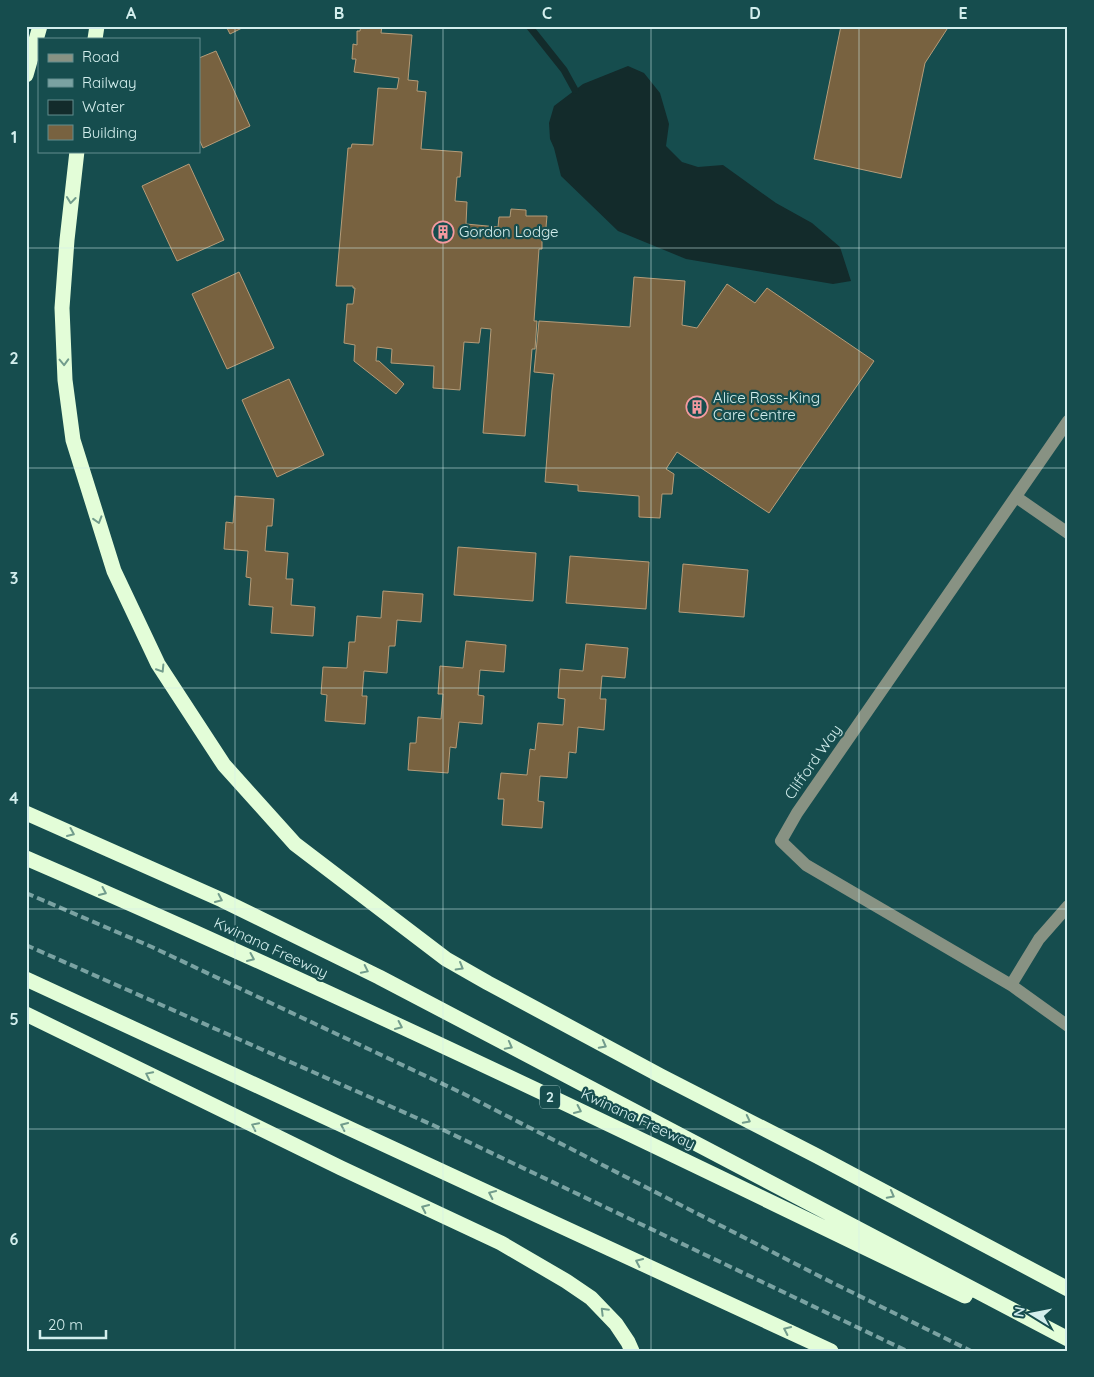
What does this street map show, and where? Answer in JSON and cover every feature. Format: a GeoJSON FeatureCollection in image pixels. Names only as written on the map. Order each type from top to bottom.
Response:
{"type":"FeatureCollection","features":[{"type":"Feature","properties":{"kind":"highway"},"geometry":{"type":"LineString","coordinates":[[26,76],[40,26]]}},
{"type":"Feature","properties":{"kind":"highway"},"geometry":{"type":"LineString","coordinates":[[77,152],[66,240],[62,308],[65,380],[73,440],[114,571],[158,664],[224,765],[295,844],[446,959],[652,1071],[817,1156],[1068,1290]]}},
{"type":"Feature","properties":{"kind":"highway"},"geometry":{"type":"LineString","coordinates":[[26,813],[222,900],[379,978],[1068,1340]]}},
{"type":"Feature","properties":{"kind":"highway","name":"Kwinana Freeway"},"geometry":{"type":"LineString","coordinates":[[26,858],[258,960],[632,1135],[1068,1347]]}},
{"type":"Feature","properties":{"kind":"highway"},"geometry":{"type":"LineString","coordinates":[[26,979],[831,1351]]}},
{"type":"Feature","properties":{"kind":"highway"},"geometry":{"type":"LineString","coordinates":[[26,1014],[501,1244],[566,1281],[591,1298],[616,1324],[632,1351]]}},
{"type":"Feature","properties":{"kind":"street","name":"Clifford Way"},"geometry":{"type":"LineString","coordinates":[[1068,421],[797,813],[781,841],[806,865],[1011,985],[1068,1026]]}},
{"type":"Feature","properties":{"kind":"street"},"geometry":{"type":"LineString","coordinates":[[1016,497],[1068,533]]}},
{"type":"Feature","properties":{"kind":"street"},"geometry":{"type":"LineString","coordinates":[[1011,985],[1039,939],[1068,906]]}},
{"type":"Feature","properties":{"kind":"water"},"geometry":{"type":"Polygon","coordinates":[[[628,66],[644,73],[660,93],[669,124],[666,146],[682,162],[698,167],[723,165],[776,203],[812,223],[840,247],[851,281],[833,284],[686,259],[618,231],[561,176],[550,139],[549,123],[554,106],[583,84],[628,66]]]}},
{"type":"Feature","properties":{"kind":"building"},"geometry":{"type":"Polygon","coordinates":[[[226,26],[246,26],[230,34],[226,26]]]}},
{"type":"Feature","properties":{"kind":"building","name":"Gordon Lodge"},"geometry":{"type":"Polygon","coordinates":[[[361,26],[382,26],[381,33],[412,35],[408,80],[418,81],[417,91],[426,92],[421,149],[462,152],[460,177],[457,177],[455,201],[467,202],[466,224],[498,227],[499,217],[510,217],[511,209],[526,210],[526,216],[547,216],[545,238],[542,238],[542,249],[539,249],[534,321],[537,321],[535,349],[532,349],[525,436],[483,433],[491,329],[481,328],[479,343],[464,342],[460,390],[433,388],[434,366],[391,363],[392,349],[377,347],[376,361],[379,361],[404,384],[396,394],[354,361],[355,345],[344,343],[347,304],[353,304],[355,288],[353,286],[336,286],[348,148],[351,148],[352,144],[373,145],[378,88],[397,89],[399,78],[354,72],[356,59],[352,59],[353,44],[357,45],[357,31],[360,31],[361,26]]]}},
{"type":"Feature","properties":{"kind":"building"},"geometry":{"type":"Polygon","coordinates":[[[841,26],[949,26],[925,63],[901,178],[814,159],[841,26]]]}},
{"type":"Feature","properties":{"kind":"building"},"geometry":{"type":"Polygon","coordinates":[[[216,51],[250,126],[203,148],[200,141],[200,58],[216,51]]]}},
{"type":"Feature","properties":{"kind":"building"},"geometry":{"type":"Polygon","coordinates":[[[189,164],[224,240],[177,261],[142,186],[189,164]]]}},
{"type":"Feature","properties":{"kind":"building"},"geometry":{"type":"Polygon","coordinates":[[[239,272],[274,348],[227,369],[192,294],[239,272]]]}},
{"type":"Feature","properties":{"kind":"building","name":"Alice Ross-King Care Centre"},"geometry":{"type":"Polygon","coordinates":[[[634,277],[685,281],[682,325],[697,328],[727,284],[755,303],[767,288],[874,361],[769,513],[677,452],[666,469],[674,474],[672,494],[662,494],[660,518],[639,517],[639,496],[578,491],[578,485],[545,482],[554,374],[534,372],[539,321],[630,327],[634,277]]]}},
{"type":"Feature","properties":{"kind":"building"},"geometry":{"type":"Polygon","coordinates":[[[289,379],[324,455],[277,477],[242,400],[289,379]]]}},
{"type":"Feature","properties":{"kind":"building"},"geometry":{"type":"Polygon","coordinates":[[[235,496],[274,499],[272,526],[267,526],[265,551],[288,553],[286,579],[293,579],[291,605],[315,607],[313,636],[271,633],[273,607],[249,605],[251,578],[246,577],[248,551],[224,549],[226,522],[233,523],[235,496]]]}},
{"type":"Feature","properties":{"kind":"building"},"geometry":{"type":"Polygon","coordinates":[[[458,547],[536,553],[533,601],[454,595],[458,547]]]}},
{"type":"Feature","properties":{"kind":"building"},"geometry":{"type":"Polygon","coordinates":[[[570,556],[649,562],[646,609],[566,603],[570,556]]]}},
{"type":"Feature","properties":{"kind":"building"},"geometry":{"type":"Polygon","coordinates":[[[683,564],[748,570],[744,617],[679,612],[683,564]]]}},
{"type":"Feature","properties":{"kind":"building"},"geometry":{"type":"Polygon","coordinates":[[[383,591],[423,594],[421,622],[397,620],[395,646],[389,646],[387,673],[364,671],[362,696],[367,696],[365,724],[325,721],[327,695],[321,694],[323,667],[347,668],[349,642],[355,642],[357,616],[381,618],[383,591]]]}},
{"type":"Feature","properties":{"kind":"building"},"geometry":{"type":"Polygon","coordinates":[[[466,641],[506,645],[504,672],[480,670],[478,695],[484,696],[482,724],[459,722],[456,748],[450,747],[448,773],[408,770],[410,743],[416,743],[418,717],[441,719],[443,694],[438,694],[440,666],[463,668],[466,641]]]}},
{"type":"Feature","properties":{"kind":"building"},"geometry":{"type":"Polygon","coordinates":[[[586,644],[628,648],[625,678],[602,676],[600,699],[606,699],[604,730],[578,727],[576,753],[569,752],[567,778],[540,776],[538,801],[544,802],[542,828],[502,825],[504,799],[498,799],[501,773],[527,775],[530,749],[535,750],[538,723],[563,725],[565,699],[558,698],[560,669],[583,671],[586,644]]]}},
{"type":"Feature","properties":{"kind":"waterway"},"geometry":{"type":"LineString","coordinates":[[529,26],[564,70],[575,90]]}},
{"type":"Feature","properties":{"kind":"railway"},"geometry":{"type":"LineString","coordinates":[[26,893],[152,947],[464,1094],[825,1279],[971,1351]]}},
{"type":"Feature","properties":{"kind":"railway"},"geometry":{"type":"LineString","coordinates":[[26,945],[435,1126],[907,1351]]}},
{"type":"Feature","properties":{"kind":"place","name":"Gordon Lodge"},"geometry":{"type":"Point","coordinates":[443,232]}},
{"type":"Feature","properties":{"kind":"place","name":"Alice Ross-King Care Centre"},"geometry":{"type":"Point","coordinates":[697,407]}}]}
